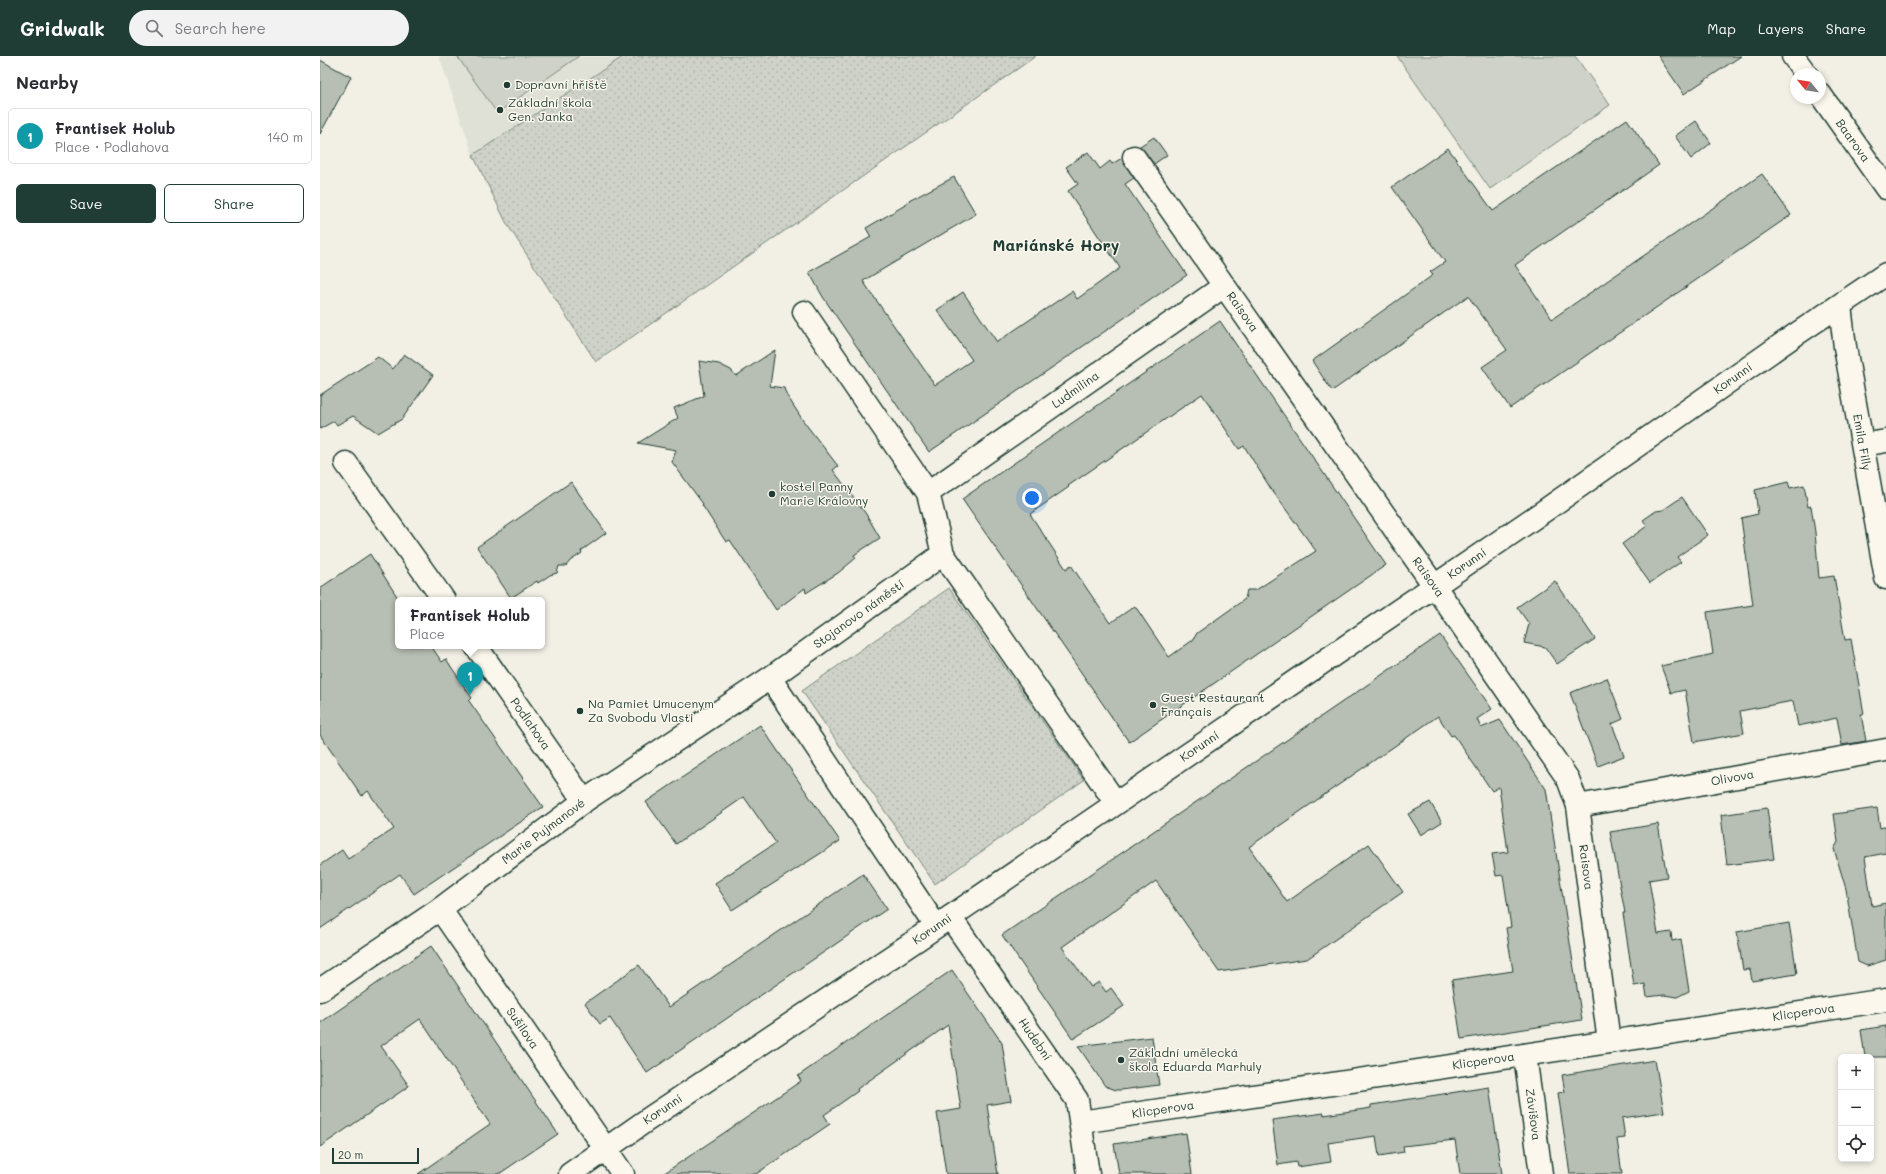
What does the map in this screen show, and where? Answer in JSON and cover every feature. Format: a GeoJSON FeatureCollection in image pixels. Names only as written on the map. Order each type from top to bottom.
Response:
{"type":"FeatureCollection","features":[{"type":"Feature","properties":{"kind":"street"},"geometry":{"type":"LineString","coordinates":[[1793,56],[1802,68]]}},
{"type":"Feature","properties":{"kind":"street","name":"Baarova"},"geometry":{"type":"LineString","coordinates":[[1826,103],[1886,188]]}},
{"type":"Feature","properties":{"kind":"street","name":"Raisova"},"geometry":{"type":"LineString","coordinates":[[1134,157],[1568,779],[1578,806],[1610,1042]]}},
{"type":"Feature","properties":{"kind":"street","name":"Korunní"},"geometry":{"type":"LineString","coordinates":[[570,1174],[606,1148],[943,922],[1434,586],[1795,335],[1886,274]]}},
{"type":"Feature","properties":{"kind":"street","name":"Ludmilina"},"geometry":{"type":"LineString","coordinates":[[928,493],[1224,286]]}},
{"type":"Feature","properties":{"kind":"street","name":"Emila Filly"},"geometry":{"type":"LineString","coordinates":[[1840,306],[1845,347],[1886,578]]}},
{"type":"Feature","properties":{"kind":"street"},"geometry":{"type":"LineString","coordinates":[[804,312],[928,493],[943,554],[1116,803]]}},
{"type":"Feature","properties":{"kind":"street"},"geometry":{"type":"LineString","coordinates":[[1863,445],[1886,441]]}},
{"type":"Feature","properties":{"kind":"street"},"geometry":{"type":"LineString","coordinates":[[346,463],[442,597]]}},
{"type":"Feature","properties":{"kind":"street","name":"Stojanovo náměstí"},"geometry":{"type":"LineString","coordinates":[[770,678],[943,554]]}},
{"type":"Feature","properties":{"kind":"street","name":"Podlahova"},"geometry":{"type":"LineString","coordinates":[[478,649],[584,801]]}},
{"type":"Feature","properties":{"kind":"street"},"geometry":{"type":"LineString","coordinates":[[770,678],[943,922]]}},
{"type":"Feature","properties":{"kind":"street","name":"Marie Pujmanové"},"geometry":{"type":"LineString","coordinates":[[320,990],[440,909],[584,801],[770,678]]}},
{"type":"Feature","properties":{"kind":"street","name":"Olivova"},"geometry":{"type":"LineString","coordinates":[[1578,806],[1886,750]]}},
{"type":"Feature","properties":{"kind":"street","name":"Sušilova"},"geometry":{"type":"LineString","coordinates":[[440,909],[623,1174]]}},
{"type":"Feature","properties":{"kind":"street","name":"Hudební"},"geometry":{"type":"LineString","coordinates":[[943,922],[1077,1100],[1088,1174]]}},
{"type":"Feature","properties":{"kind":"street","name":"Klicperova"},"geometry":{"type":"LineString","coordinates":[[1080,1122],[1886,1000]]}},
{"type":"Feature","properties":{"kind":"street","name":"Závišova"},"geometry":{"type":"LineString","coordinates":[[1525,1055],[1541,1174]]}},
{"type":"Feature","properties":{"kind":"shaded area","name":"Základní škola Gen. Janka"},"geometry":{"type":"Polygon","coordinates":[[[439,56],[624,56],[473,155],[439,56]]]}},
{"type":"Feature","properties":{"kind":"shaded area","name":"Dopravní hřiště"},"geometry":{"type":"Polygon","coordinates":[[[457,56],[579,56],[497,113],[457,56]]]}},
{"type":"Feature","properties":{"kind":"shaded area"},"geometry":{"type":"Polygon","coordinates":[[[624,56],[1036,56],[596,362],[507,224],[473,155],[624,56]]]}},
{"type":"Feature","properties":{"kind":"shaded area"},"geometry":{"type":"Polygon","coordinates":[[[1397,56],[1575,56],[1610,105],[1490,189],[1397,56]]]}},
{"type":"Feature","properties":{"kind":"shaded area"},"geometry":{"type":"Polygon","coordinates":[[[949,588],[1084,780],[935,884],[802,691],[949,588]]]}},
{"type":"Feature","properties":{"kind":"building"},"geometry":{"type":"Polygon","coordinates":[[[1658,56],[1741,56],[1684,94],[1658,56]]]}},
{"type":"Feature","properties":{"kind":"building"},"geometry":{"type":"Polygon","coordinates":[[[320,60],[351,77],[320,134],[320,60]]]}},
{"type":"Feature","properties":{"kind":"building"},"geometry":{"type":"Polygon","coordinates":[[[1627,119],[1659,165],[1515,265],[1552,319],[1762,174],[1791,215],[1510,408],[1482,367],[1507,350],[1468,296],[1332,391],[1312,361],[1433,275],[1430,272],[1445,262],[1392,187],[1448,148],[1493,211],[1627,119]]]}},
{"type":"Feature","properties":{"kind":"building"},"geometry":{"type":"Polygon","coordinates":[[[1696,121],[1711,143],[1691,159],[1675,136],[1696,121]]]}},
{"type":"Feature","properties":{"kind":"building"},"geometry":{"type":"Polygon","coordinates":[[[1154,137],[1167,155],[1154,164],[1140,146],[1154,137]]]}},
{"type":"Feature","properties":{"kind":"building"},"geometry":{"type":"Polygon","coordinates":[[[1088,152],[1100,169],[1110,161],[1112,164],[1122,158],[1134,178],[1125,184],[1187,275],[929,452],[823,297],[809,272],[871,237],[866,228],[907,204],[907,202],[954,177],[976,214],[863,281],[935,385],[972,360],[937,310],[963,292],[997,342],[1072,291],[1077,299],[1120,268],[1068,191],[1078,184],[1066,167],[1088,152]]]}},
{"type":"Feature","properties":{"kind":"building"},"geometry":{"type":"Polygon","coordinates":[[[1220,321],[1386,565],[1129,742],[962,499],[1220,321]],[[1202,394],[1068,486],[1069,487],[1030,514],[1066,569],[1071,565],[1110,623],[1135,606],[1169,657],[1193,640],[1197,633],[1245,599],[1247,590],[1256,590],[1316,551],[1271,489],[1244,446],[1239,449],[1202,394]]]}},
{"type":"Feature","properties":{"kind":"building","name":"kostel Panny Marie Královny"},"geometry":{"type":"Polygon","coordinates":[[[775,350],[770,386],[784,388],[786,394],[804,422],[838,466],[833,470],[866,514],[880,538],[854,555],[856,558],[838,573],[806,593],[805,588],[776,610],[730,540],[726,542],[702,505],[703,504],[672,462],[676,450],[638,443],[678,418],[674,408],[704,396],[699,361],[719,364],[731,370],[736,376],[775,350]]]}},
{"type":"Feature","properties":{"kind":"building"},"geometry":{"type":"Polygon","coordinates":[[[404,354],[433,375],[402,419],[378,433],[353,416],[337,425],[334,421],[320,429],[320,395],[378,357],[393,369],[404,354]]]}},
{"type":"Feature","properties":{"kind":"building"},"geometry":{"type":"Polygon","coordinates":[[[571,482],[606,533],[581,551],[582,553],[570,561],[566,566],[559,566],[557,573],[550,575],[538,583],[537,581],[513,597],[510,597],[477,547],[571,482]]]}},
{"type":"Feature","properties":{"kind":"building"},"geometry":{"type":"Polygon","coordinates":[[[1788,482],[1790,488],[1804,485],[1808,507],[1811,506],[1819,578],[1834,576],[1845,640],[1851,639],[1864,714],[1861,714],[1866,741],[1842,745],[1837,718],[1798,726],[1793,701],[1740,711],[1744,733],[1694,742],[1685,690],[1671,693],[1661,666],[1713,654],[1707,612],[1753,605],[1741,518],[1758,514],[1755,490],[1788,482]]]}},
{"type":"Feature","properties":{"kind":"building"},"geometry":{"type":"Polygon","coordinates":[[[1682,497],[1708,535],[1677,557],[1681,562],[1650,583],[1622,544],[1647,526],[1643,520],[1656,511],[1663,510],[1682,497]]]}},
{"type":"Feature","properties":{"kind":"building"},"geometry":{"type":"Polygon","coordinates":[[[370,554],[397,597],[395,597],[395,649],[433,649],[442,662],[446,659],[472,698],[469,701],[543,807],[414,894],[400,874],[320,929],[320,865],[342,850],[348,859],[394,829],[368,791],[362,796],[320,735],[320,588],[370,554]]]}},
{"type":"Feature","properties":{"kind":"building"},"geometry":{"type":"Polygon","coordinates":[[[1555,581],[1595,639],[1557,664],[1545,647],[1524,643],[1529,624],[1517,607],[1555,581]]]}},
{"type":"Feature","properties":{"kind":"building"},"geometry":{"type":"Polygon","coordinates":[[[1440,635],[1492,709],[1477,719],[1481,728],[1500,720],[1546,789],[1582,1020],[1461,1039],[1452,980],[1513,971],[1506,928],[1511,927],[1503,875],[1496,876],[1492,854],[1508,852],[1499,787],[1492,791],[1454,735],[1451,736],[1438,716],[1249,847],[1287,902],[1369,844],[1403,892],[1307,959],[1219,972],[1156,881],[1062,947],[1091,987],[1099,982],[1106,992],[1111,988],[1124,1006],[1073,1039],[1002,935],[1440,635]]]}},
{"type":"Feature","properties":{"kind":"building"},"geometry":{"type":"Polygon","coordinates":[[[1607,678],[1623,719],[1612,724],[1624,756],[1598,766],[1570,693],[1607,678]]]}},
{"type":"Feature","properties":{"kind":"building"},"geometry":{"type":"Polygon","coordinates":[[[760,725],[840,841],[732,910],[715,883],[776,843],[744,797],[676,844],[646,802],[760,725]]]}},
{"type":"Feature","properties":{"kind":"building"},"geometry":{"type":"Polygon","coordinates":[[[1430,802],[1442,822],[1421,835],[1408,814],[1430,802]]]}},
{"type":"Feature","properties":{"kind":"building"},"geometry":{"type":"Polygon","coordinates":[[[1767,808],[1774,859],[1727,865],[1721,815],[1767,808]]]}},
{"type":"Feature","properties":{"kind":"building"},"geometry":{"type":"Polygon","coordinates":[[[1877,808],[1880,828],[1886,826],[1886,853],[1865,857],[1872,906],[1886,903],[1886,960],[1867,966],[1858,962],[1846,889],[1834,849],[1838,842],[1834,814],[1877,808]]]}},
{"type":"Feature","properties":{"kind":"building"},"geometry":{"type":"Polygon","coordinates":[[[1658,824],[1667,877],[1649,880],[1658,934],[1671,932],[1672,941],[1681,939],[1689,991],[1677,997],[1664,995],[1647,997],[1645,984],[1634,986],[1623,913],[1625,913],[1610,832],[1658,824]]]}},
{"type":"Feature","properties":{"kind":"building"},"geometry":{"type":"Polygon","coordinates":[[[863,874],[887,909],[647,1073],[610,1018],[600,1024],[585,1003],[639,965],[669,1007],[863,874]]]}},
{"type":"Feature","properties":{"kind":"building"},"geometry":{"type":"Polygon","coordinates":[[[1789,923],[1797,974],[1752,981],[1750,969],[1743,970],[1737,932],[1789,923]]]}},
{"type":"Feature","properties":{"kind":"building"},"geometry":{"type":"Polygon","coordinates":[[[431,946],[558,1134],[499,1174],[418,1174],[490,1124],[420,1019],[381,1046],[409,1086],[320,1147],[320,1023],[431,946]]]}},
{"type":"Feature","properties":{"kind":"building"},"geometry":{"type":"Polygon","coordinates":[[[952,970],[1002,1043],[1011,1101],[987,1105],[998,1174],[946,1174],[937,1113],[961,1109],[948,1025],[857,1089],[858,1091],[824,1115],[830,1124],[756,1174],[663,1174],[801,1081],[798,1076],[952,970]]]}},
{"type":"Feature","properties":{"kind":"building"},"geometry":{"type":"Polygon","coordinates":[[[1886,1026],[1886,1057],[1874,1057],[1874,1054],[1865,1054],[1861,1030],[1886,1026]]]}},
{"type":"Feature","properties":{"kind":"building"},"geometry":{"type":"Polygon","coordinates":[[[1152,1037],[1159,1085],[1121,1090],[1116,1090],[1105,1086],[1078,1046],[1152,1037]]]}},
{"type":"Feature","properties":{"kind":"building"},"geometry":{"type":"Polygon","coordinates":[[[1655,1060],[1664,1112],[1622,1118],[1625,1138],[1617,1139],[1622,1174],[1570,1174],[1558,1093],[1565,1092],[1562,1075],[1655,1060]]]}},
{"type":"Feature","properties":{"kind":"building"},"geometry":{"type":"Polygon","coordinates":[[[1489,1087],[1502,1174],[1460,1174],[1455,1140],[1403,1146],[1404,1152],[1379,1156],[1376,1136],[1328,1143],[1331,1162],[1297,1167],[1296,1162],[1278,1165],[1272,1120],[1324,1113],[1324,1115],[1371,1108],[1371,1105],[1489,1087]]]}},
{"type":"Feature","properties":{"kind":"building"},"geometry":{"type":"Polygon","coordinates":[[[1186,1133],[1192,1174],[1119,1174],[1114,1144],[1186,1133]]]}},
{"type":"Feature","properties":{"kind":"place","name":"Dopravní hřiště"},"geometry":{"type":"Point","coordinates":[507,85]}},
{"type":"Feature","properties":{"kind":"place","name":"Základní škola Gen. Janka"},"geometry":{"type":"Point","coordinates":[500,110]}},
{"type":"Feature","properties":{"kind":"place","name":"kostel Panny Marie Královny"},"geometry":{"type":"Point","coordinates":[772,494]}},
{"type":"Feature","properties":{"kind":"place","name":"Frantisek Holub"},"geometry":{"type":"Point","coordinates":[470,695]}},
{"type":"Feature","properties":{"kind":"place","name":"Guest Restaurant Français"},"geometry":{"type":"Point","coordinates":[1153,705]}},
{"type":"Feature","properties":{"kind":"place","name":"Na Pamiet Umucenym Za Svobodu Vlasti"},"geometry":{"type":"Point","coordinates":[580,711]}},
{"type":"Feature","properties":{"kind":"place","name":"Základní umělecká škola Eduarda Marhuly"},"geometry":{"type":"Point","coordinates":[1121,1060]}},
{"type":"Feature","properties":{"kind":"district","name":"Mariánské Hory"},"geometry":{"type":"Point","coordinates":[1056,245]}}]}
